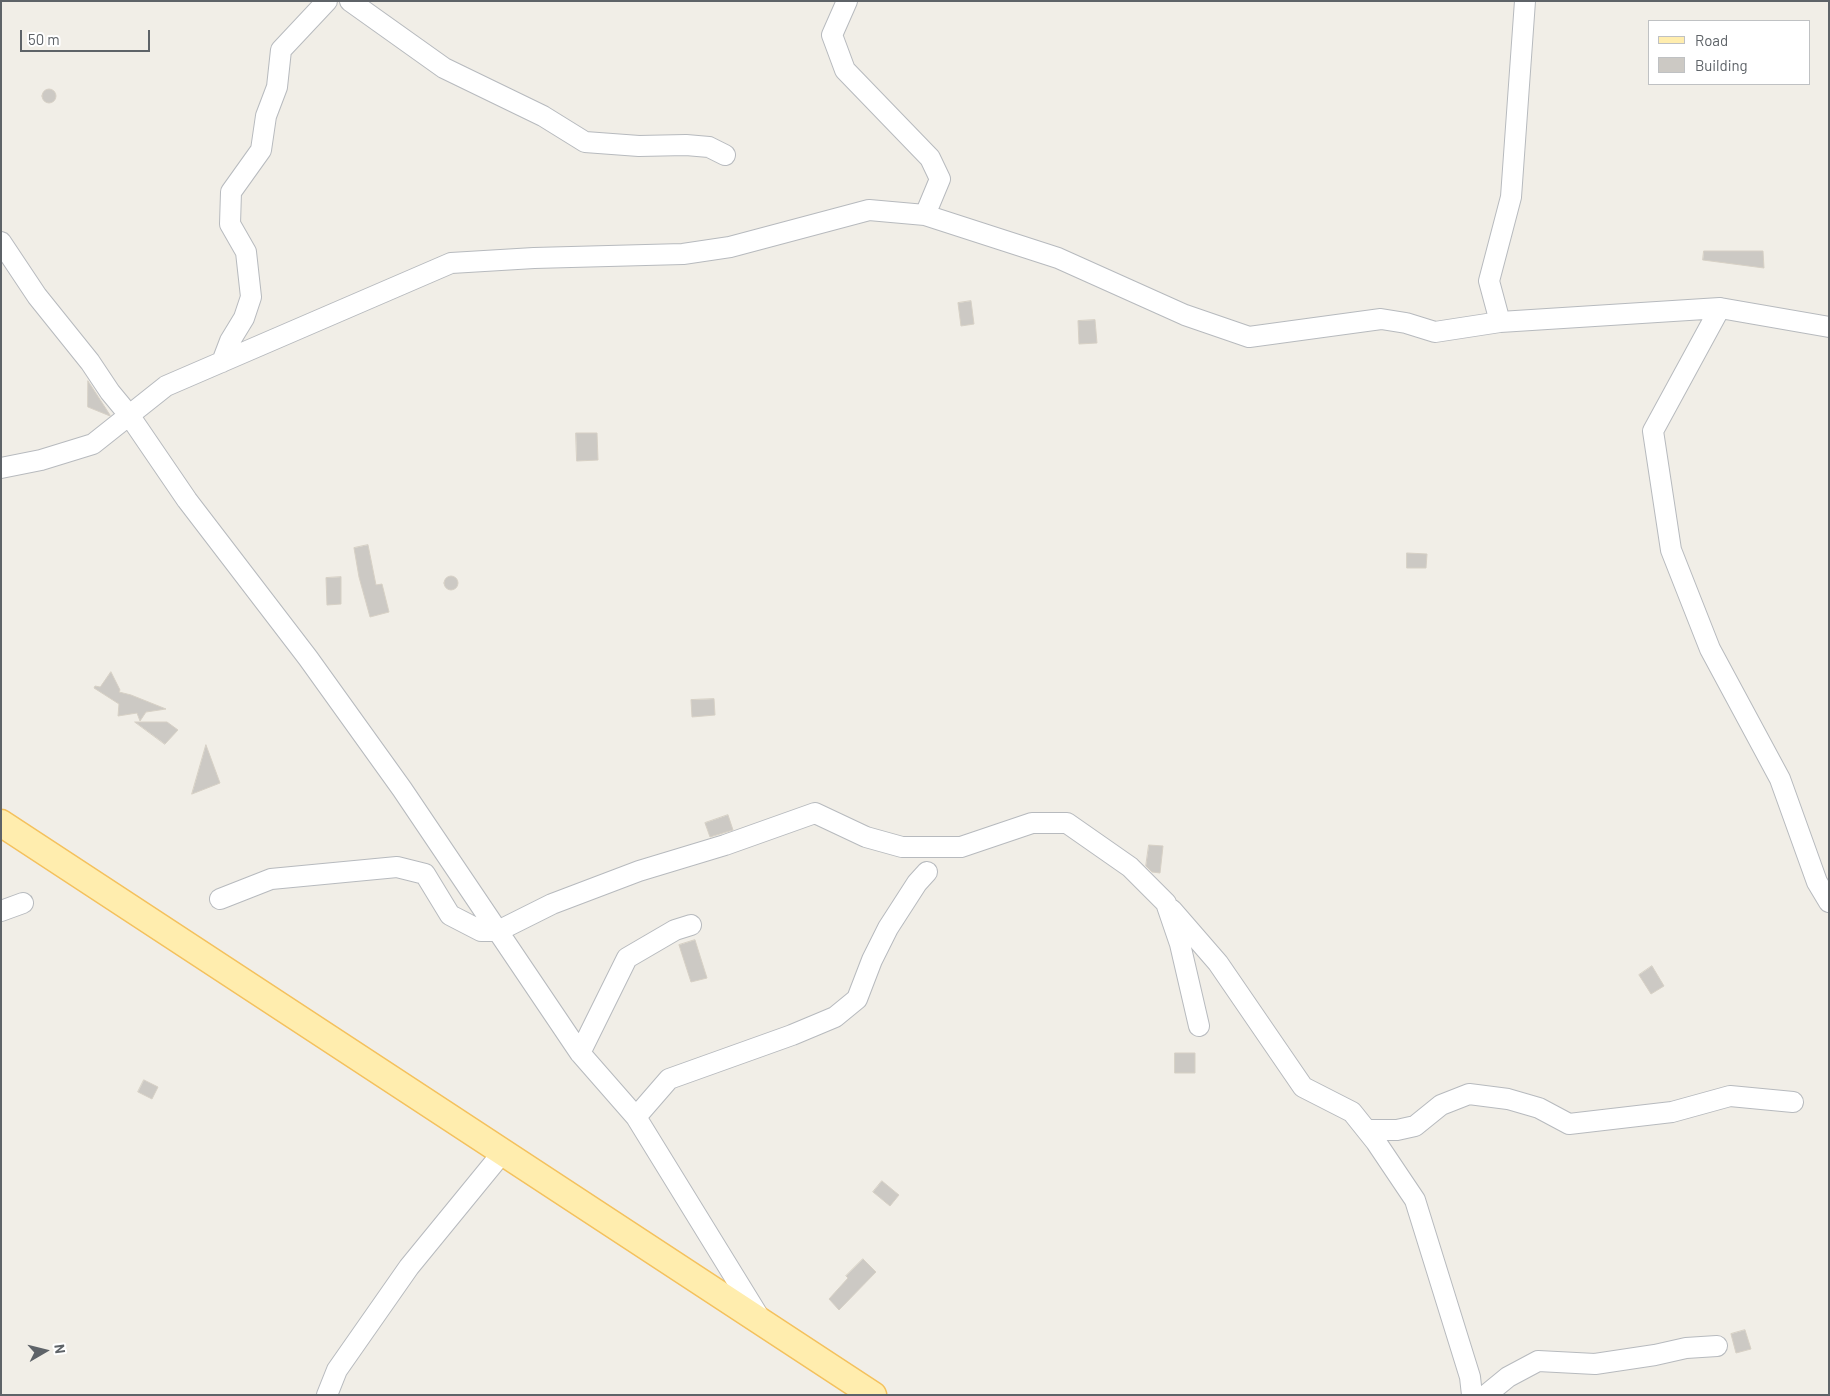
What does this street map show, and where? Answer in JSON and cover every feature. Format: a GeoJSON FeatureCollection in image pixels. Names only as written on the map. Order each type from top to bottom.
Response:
{"type":"FeatureCollection","features":[{"type":"Feature","properties":{"kind":"main road"},"geometry":{"type":"LineString","coordinates":[[1,823],[762,1322],[863,1392]]}},
{"type":"Feature","properties":{"kind":"street"},"geometry":{"type":"LineString","coordinates":[[222,362],[230,341],[244,318],[251,297],[246,252],[230,224],[230,192],[261,150],[266,116],[277,88],[281,50],[327,1]]}},
{"type":"Feature","properties":{"kind":"street"},"geometry":{"type":"LineString","coordinates":[[350,1],[444,68],[543,116],[585,142],[639,146],[686,145],[709,147],[725,156]]}},
{"type":"Feature","properties":{"kind":"street"},"geometry":{"type":"LineString","coordinates":[[847,1],[832,35],[845,70],[930,158],[940,179],[925,215]]}},
{"type":"Feature","properties":{"kind":"street"},"geometry":{"type":"LineString","coordinates":[[1500,322],[1489,281],[1511,197],[1525,1]]}},
{"type":"Feature","properties":{"kind":"street"},"geometry":{"type":"LineString","coordinates":[[1,468],[41,460],[93,444],[166,386],[451,263],[534,258],[683,254],[730,247],[870,210],[925,215],[1058,258],[1185,315],[1249,337],[1381,320],[1406,323],[1435,332],[1500,322],[1720,308],[1829,327]]}},
{"type":"Feature","properties":{"kind":"street"},"geometry":{"type":"LineString","coordinates":[[1,242],[38,296],[129,415],[187,500],[308,658],[402,789],[580,1054],[636,1117],[762,1322]]}},
{"type":"Feature","properties":{"kind":"street"},"geometry":{"type":"LineString","coordinates":[[1720,308],[1654,431],[1671,550],[1710,648],[1780,779],[1817,882],[1829,902]]}},
{"type":"Feature","properties":{"kind":"street"},"geometry":{"type":"LineString","coordinates":[[220,899],[271,879],[397,867],[425,874],[450,915],[481,931],[498,932],[569,897],[639,871],[726,845],[815,813],[866,837],[902,847],[961,847],[1032,822],[1067,823],[1130,868],[1166,903],[1218,964],[1303,1087],[1352,1112],[1367,1130],[1415,1200],[1470,1377],[1472,1395]]}},
{"type":"Feature","properties":{"kind":"street"},"geometry":{"type":"LineString","coordinates":[[636,1117],[669,1079],[792,1035],[835,1017],[856,999],[888,928],[917,883],[927,872]]}},
{"type":"Feature","properties":{"kind":"street"},"geometry":{"type":"LineString","coordinates":[[1166,903],[1180,944],[1199,1026]]}},
{"type":"Feature","properties":{"kind":"street"},"geometry":{"type":"LineString","coordinates":[[1,911],[23,904]]}},
{"type":"Feature","properties":{"kind":"street"},"geometry":{"type":"LineString","coordinates":[[580,1054],[627,958],[676,930],[691,925]]}},
{"type":"Feature","properties":{"kind":"street"},"geometry":{"type":"LineString","coordinates":[[1367,1130],[1397,1130],[1416,1126],[1442,1104],[1469,1094],[1508,1099],[1538,1108],[1569,1124],[1672,1112],[1730,1096],[1793,1102]]}},
{"type":"Feature","properties":{"kind":"street"},"geometry":{"type":"LineString","coordinates":[[327,1395],[337,1370],[409,1267],[503,1152]]}},
{"type":"Feature","properties":{"kind":"street"},"geometry":{"type":"LineString","coordinates":[[1486,1395],[1508,1376],[1538,1361],[1595,1364],[1655,1355],[1686,1348],[1717,1346]]}},
{"type":"Feature","properties":{"kind":"building"},"geometry":{"type":"Polygon","coordinates":[[[46,89],[52,89],[56,96],[52,103],[46,103],[42,99],[42,93],[46,89]]]}},
{"type":"Feature","properties":{"kind":"building"},"geometry":{"type":"Polygon","coordinates":[[[1704,251],[1763,251],[1764,268],[1703,260],[1704,251]]]}},
{"type":"Feature","properties":{"kind":"building"},"geometry":{"type":"Polygon","coordinates":[[[971,301],[974,324],[961,326],[958,303],[971,301]]]}},
{"type":"Feature","properties":{"kind":"building"},"geometry":{"type":"Polygon","coordinates":[[[1095,320],[1097,343],[1079,344],[1078,321],[1095,320]]]}},
{"type":"Feature","properties":{"kind":"building"},"geometry":{"type":"Polygon","coordinates":[[[88,381],[110,415],[110,416],[88,407],[88,381]]]}},
{"type":"Feature","properties":{"kind":"building"},"geometry":{"type":"Polygon","coordinates":[[[576,433],[597,433],[598,460],[577,461],[576,433]]]}},
{"type":"Feature","properties":{"kind":"building"},"geometry":{"type":"Polygon","coordinates":[[[368,545],[376,585],[382,584],[389,612],[370,617],[359,577],[354,548],[368,545]]]}},
{"type":"Feature","properties":{"kind":"building"},"geometry":{"type":"Polygon","coordinates":[[[1407,553],[1427,554],[1426,568],[1407,568],[1407,553]]]}},
{"type":"Feature","properties":{"kind":"building"},"geometry":{"type":"Polygon","coordinates":[[[448,576],[454,576],[458,583],[454,590],[448,590],[444,586],[444,580],[448,576]]]}},
{"type":"Feature","properties":{"kind":"building"},"geometry":{"type":"Polygon","coordinates":[[[341,577],[341,604],[327,605],[326,578],[341,577]]]}},
{"type":"Feature","properties":{"kind":"building"},"geometry":{"type":"Polygon","coordinates":[[[111,672],[120,690],[119,692],[166,709],[146,712],[140,721],[137,713],[118,716],[119,704],[94,688],[95,686],[100,687],[111,672]]]}},
{"type":"Feature","properties":{"kind":"building"},"geometry":{"type":"Polygon","coordinates":[[[714,699],[715,715],[692,717],[691,700],[714,699]]]}},
{"type":"Feature","properties":{"kind":"building"},"geometry":{"type":"Polygon","coordinates":[[[135,722],[167,722],[178,730],[165,744],[135,722]]]}},
{"type":"Feature","properties":{"kind":"building"},"geometry":{"type":"Polygon","coordinates":[[[206,745],[220,783],[192,794],[206,745]]]}},
{"type":"Feature","properties":{"kind":"building"},"geometry":{"type":"Polygon","coordinates":[[[728,815],[733,830],[710,837],[705,823],[728,815]]]}},
{"type":"Feature","properties":{"kind":"building"},"geometry":{"type":"Polygon","coordinates":[[[1149,845],[1163,846],[1160,873],[1152,872],[1146,866],[1149,845]]]}},
{"type":"Feature","properties":{"kind":"building"},"geometry":{"type":"Polygon","coordinates":[[[695,940],[707,978],[691,982],[679,945],[695,940]]]}},
{"type":"Feature","properties":{"kind":"building"},"geometry":{"type":"Polygon","coordinates":[[[1652,966],[1664,986],[1651,994],[1639,975],[1652,966]]]}},
{"type":"Feature","properties":{"kind":"building"},"geometry":{"type":"Polygon","coordinates":[[[1175,1053],[1195,1053],[1195,1073],[1175,1073],[1175,1053]]]}},
{"type":"Feature","properties":{"kind":"building"},"geometry":{"type":"Polygon","coordinates":[[[144,1080],[158,1087],[152,1099],[138,1092],[144,1080]]]}},
{"type":"Feature","properties":{"kind":"building"},"geometry":{"type":"Polygon","coordinates":[[[882,1181],[899,1195],[890,1206],[873,1192],[882,1181]]]}},
{"type":"Feature","properties":{"kind":"building"},"geometry":{"type":"Polygon","coordinates":[[[863,1259],[876,1272],[839,1310],[829,1299],[848,1278],[846,1276],[863,1259]]]}},
{"type":"Feature","properties":{"kind":"building"},"geometry":{"type":"Polygon","coordinates":[[[1745,1330],[1751,1349],[1736,1353],[1731,1334],[1745,1330]]]}}]}
